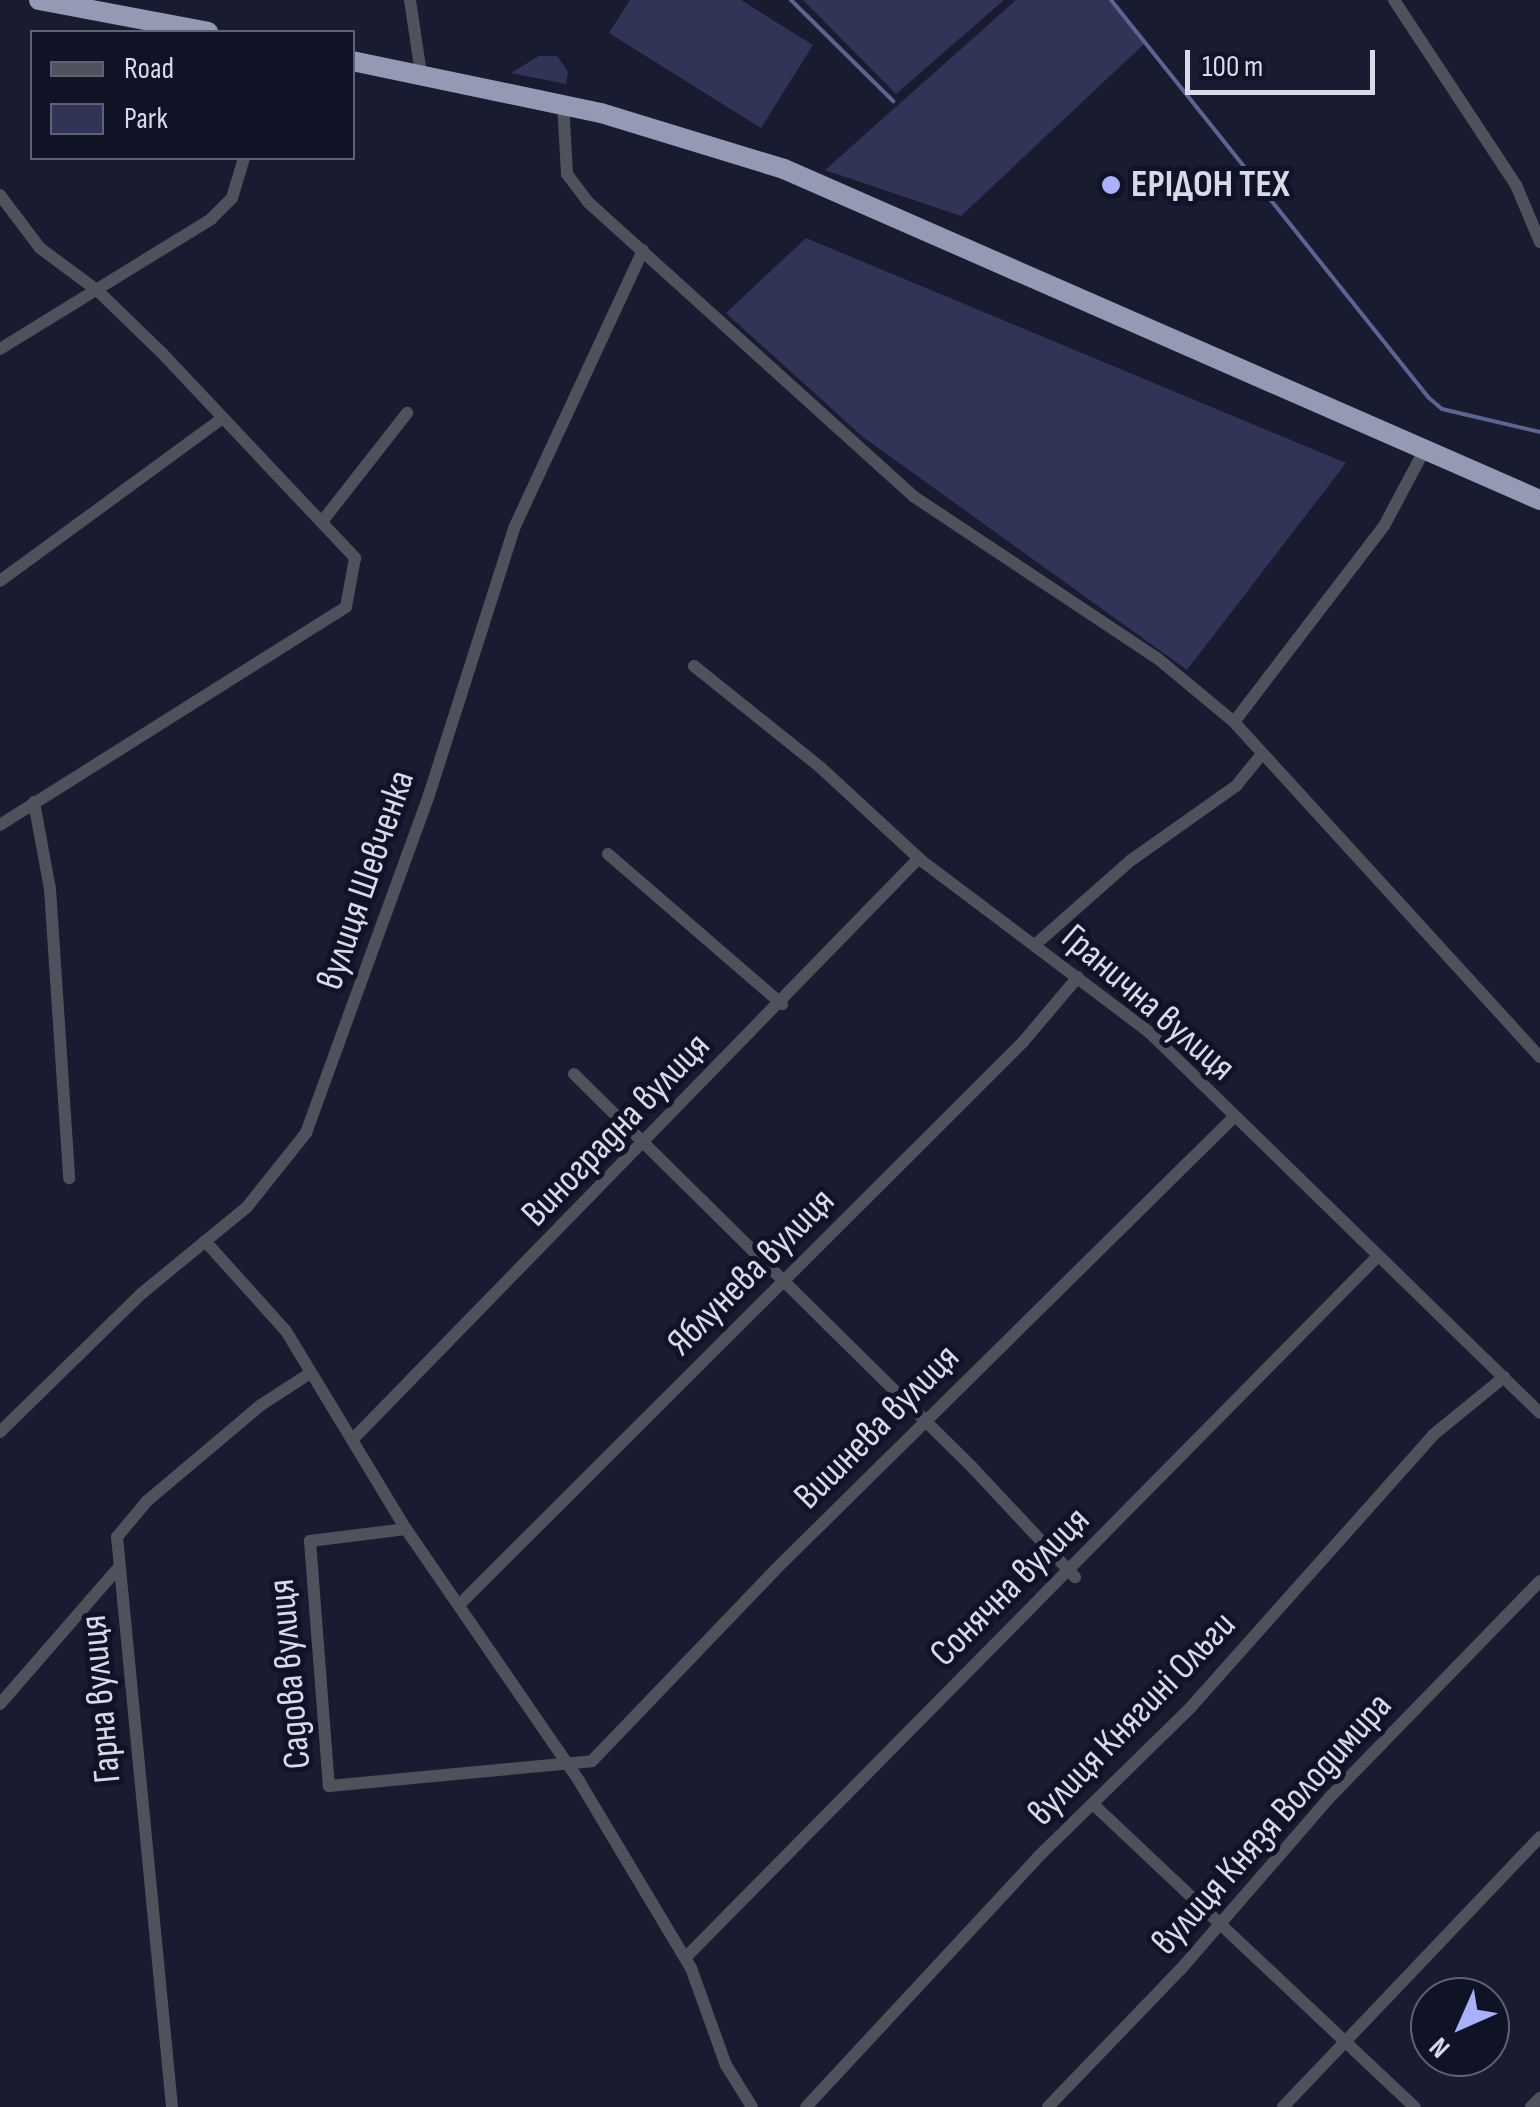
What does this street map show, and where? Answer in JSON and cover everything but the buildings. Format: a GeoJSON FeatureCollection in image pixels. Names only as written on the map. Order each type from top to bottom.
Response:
{"type":"FeatureCollection","features":[{"type":"Feature","properties":{"kind":"highway"},"geometry":{"type":"LineString","coordinates":[[39,0],[197,30]]}},
{"type":"Feature","properties":{"kind":"highway"},"geometry":{"type":"LineString","coordinates":[[355,62],[563,104],[784,169],[1540,500]]}},
{"type":"Feature","properties":{"kind":"street"},"geometry":{"type":"LineString","coordinates":[[410,0],[422,74]]}},
{"type":"Feature","properties":{"kind":"street"},"geometry":{"type":"LineString","coordinates":[[1394,0],[1516,185],[1540,242]]}},
{"type":"Feature","properties":{"kind":"street"},"geometry":{"type":"LineString","coordinates":[[563,104],[567,174],[643,250],[914,496],[1157,658],[1234,722],[1540,1057]]}},
{"type":"Feature","properties":{"kind":"street"},"geometry":{"type":"LineString","coordinates":[[0,349],[211,218],[232,198],[243,160]]}},
{"type":"Feature","properties":{"kind":"street"},"geometry":{"type":"LineString","coordinates":[[0,195],[40,248],[98,291],[324,518],[355,558],[346,607],[292,647],[0,825]]}},
{"type":"Feature","properties":{"kind":"street","name":"вулиця Шевченка"},"geometry":{"type":"LineString","coordinates":[[0,1432],[273,1180],[330,1081],[515,526],[643,250]]}},
{"type":"Feature","properties":{"kind":"street"},"geometry":{"type":"LineString","coordinates":[[324,518],[407,413]]}},
{"type":"Feature","properties":{"kind":"street"},"geometry":{"type":"LineString","coordinates":[[0,581],[223,418]]}},
{"type":"Feature","properties":{"kind":"street"},"geometry":{"type":"LineString","coordinates":[[1234,722],[1384,526],[1425,449]]}},
{"type":"Feature","properties":{"kind":"street","name":"Гранична вулиця"},"geometry":{"type":"LineString","coordinates":[[694,666],[820,767],[919,858],[1149,1032],[1232,1119],[1540,1412]]}},
{"type":"Feature","properties":{"kind":"street"},"geometry":{"type":"LineString","coordinates":[[1036,944],[1130,861],[1236,786],[1261,755]]}},
{"type":"Feature","properties":{"kind":"street"},"geometry":{"type":"LineString","coordinates":[[34,802],[50,889],[70,1178]]}},
{"type":"Feature","properties":{"kind":"street"},"geometry":{"type":"LineString","coordinates":[[608,854],[782,1004]]}},
{"type":"Feature","properties":{"kind":"street","name":"Виноградна вулиця"},"geometry":{"type":"LineString","coordinates":[[353,1440],[782,1004],[919,858]]}},
{"type":"Feature","properties":{"kind":"street","name":"Яблунева вулиця"},"geometry":{"type":"LineString","coordinates":[[460,1604],[780,1280],[1011,1055],[1078,977]]}},
{"type":"Feature","properties":{"kind":"street"},"geometry":{"type":"LineString","coordinates":[[574,1074],[1071,1574]]}},
{"type":"Feature","properties":{"kind":"street","name":"Вишнева вулиця"},"geometry":{"type":"LineString","coordinates":[[562,1761],[592,1761],[613,1742],[923,1423],[1232,1119]]}},
{"type":"Feature","properties":{"kind":"street"},"geometry":{"type":"LineString","coordinates":[[205,1241],[286,1331],[406,1529],[562,1761],[686,1958],[726,2065],[752,2107]]}},
{"type":"Feature","properties":{"kind":"street","name":"Сонячна вулиця"},"geometry":{"type":"LineString","coordinates":[[686,1958],[1071,1574],[1376,1258]]}},
{"type":"Feature","properties":{"kind":"street","name":"Гарна вулиця"},"geometry":{"type":"LineString","coordinates":[[172,2107],[118,1537],[127,1518],[261,1405],[309,1374]]}},
{"type":"Feature","properties":{"kind":"street","name":"вулиця Княгині Ольги"},"geometry":{"type":"LineString","coordinates":[[806,2107],[1349,1535],[1432,1435],[1504,1378]]}},
{"type":"Feature","properties":{"kind":"street","name":"Садова вулиця"},"geometry":{"type":"LineString","coordinates":[[406,1529],[310,1540],[329,1786],[562,1761]]}},
{"type":"Feature","properties":{"kind":"street"},"geometry":{"type":"LineString","coordinates":[[0,1704],[119,1567]]}},
{"type":"Feature","properties":{"kind":"street","name":"вулиця Князя Володимира"},"geometry":{"type":"LineString","coordinates":[[1048,2107],[1331,1796],[1540,1581]]}},
{"type":"Feature","properties":{"kind":"street"},"geometry":{"type":"LineString","coordinates":[[1094,1805],[1176,1875],[1219,1923],[1414,2107]]}},
{"type":"Feature","properties":{"kind":"street"},"geometry":{"type":"LineString","coordinates":[[1283,2107],[1540,1838]]}},
{"type":"Feature","properties":{"kind":"street"},"geometry":{"type":"LineString","coordinates":[[1532,2107],[1540,2098]]}},
{"type":"Feature","properties":{"kind":"green space"},"geometry":{"type":"Polygon","coordinates":[[[630,0],[741,0],[813,45],[761,128],[609,33],[630,0]]]}},
{"type":"Feature","properties":{"kind":"green space"},"geometry":{"type":"Polygon","coordinates":[[[803,0],[1004,0],[896,94],[803,0]]]}},
{"type":"Feature","properties":{"kind":"green space"},"geometry":{"type":"Polygon","coordinates":[[[1016,0],[1111,0],[1144,44],[961,216],[825,170],[1016,0]]]}},
{"type":"Feature","properties":{"kind":"green space"},"geometry":{"type":"Polygon","coordinates":[[[539,56],[557,56],[568,72],[566,84],[511,73],[539,56]]]}},
{"type":"Feature","properties":{"kind":"green space"},"geometry":{"type":"Polygon","coordinates":[[[806,238],[1346,463],[1187,670],[863,437],[726,313],[806,238]]]}},
{"type":"Feature","properties":{"kind":"waterway"},"geometry":{"type":"LineString","coordinates":[[791,0],[893,101]]}},
{"type":"Feature","properties":{"kind":"waterway"},"geometry":{"type":"LineString","coordinates":[[1111,0],[1429,398],[1442,409],[1540,432]]}},
{"type":"Feature","properties":{"kind":"place","name":"ЕРІДОН ТЕХ"},"geometry":{"type":"Point","coordinates":[1111,185]}}]}
